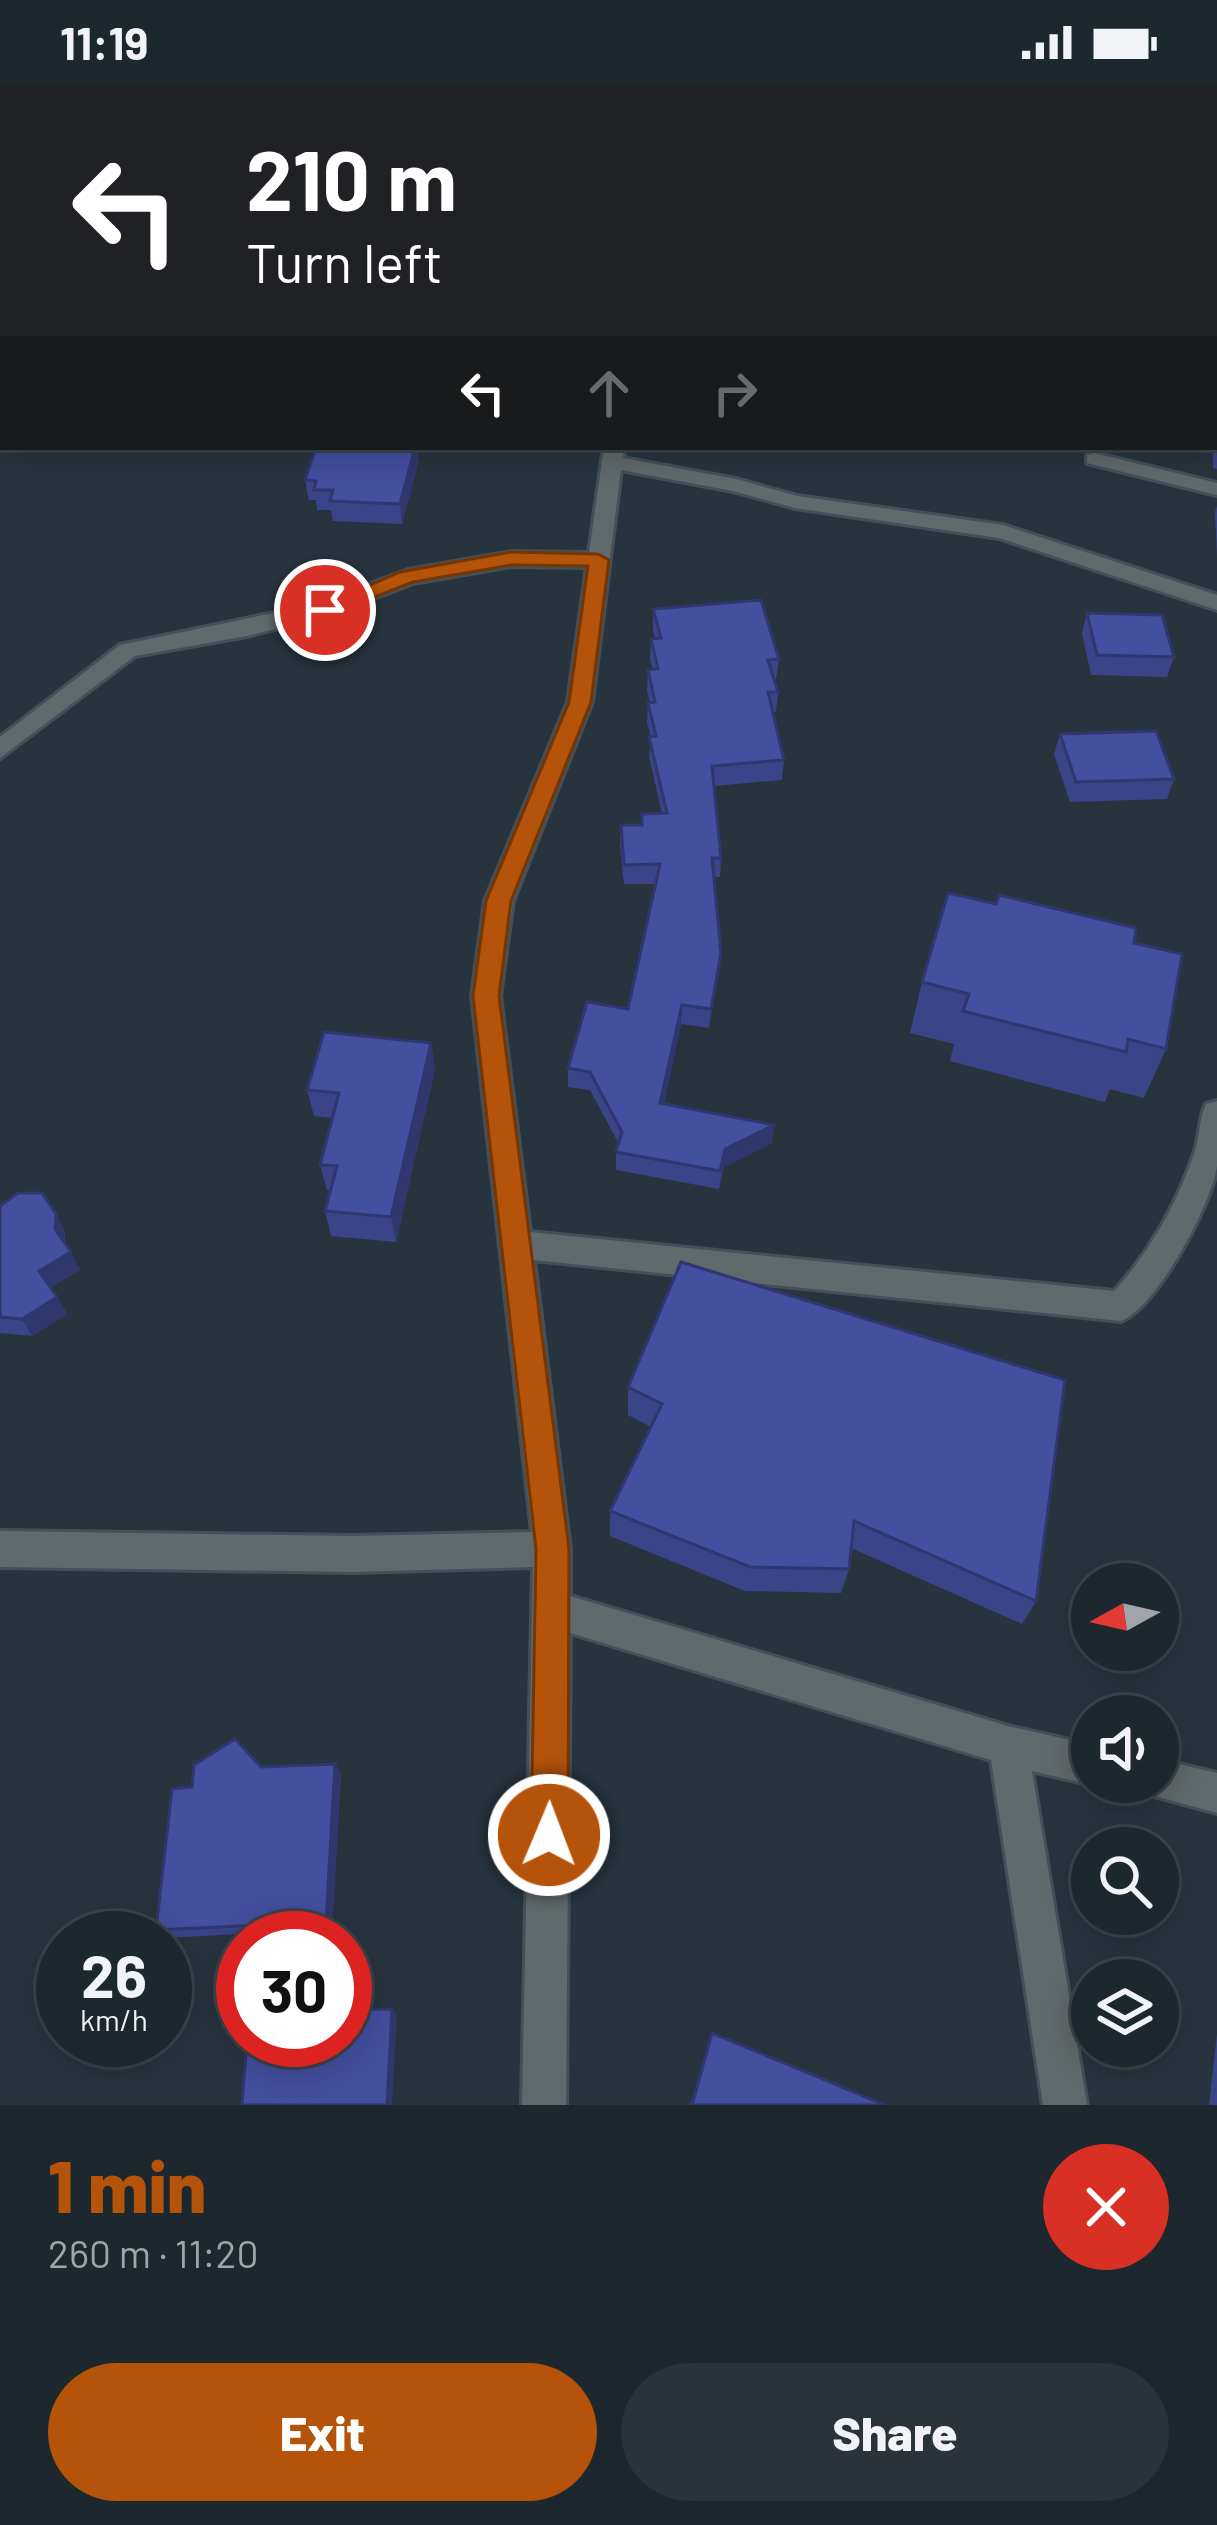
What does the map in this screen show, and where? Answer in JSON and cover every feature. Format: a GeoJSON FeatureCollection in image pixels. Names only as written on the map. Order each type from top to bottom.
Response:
{"type":"FeatureCollection","features":[{"type":"Feature","properties":{"kind":"street"},"geometry":{"type":"LineString","coordinates":[[544,2105],[552,1549],[486,996],[499,901],[580,702],[613,454],[795,502],[1003,532],[1217,603]]}},
{"type":"Feature","properties":{"kind":"street"},"geometry":{"type":"LineString","coordinates":[[1094,459],[1217,489]]}},
{"type":"Feature","properties":{"kind":"street"},"geometry":{"type":"LineString","coordinates":[[0,750],[128,650],[325,610],[408,577],[511,559],[598,560]]}},
{"type":"Feature","properties":{"kind":"street"},"geometry":{"type":"LineString","coordinates":[[514,1244],[1121,1306],[1159,1264],[1210,1151],[1217,1113]]}},
{"type":"Feature","properties":{"kind":"street"},"geometry":{"type":"LineString","coordinates":[[0,1549],[352,1554],[552,1549]]}},
{"type":"Feature","properties":{"kind":"street"},"geometry":{"type":"LineString","coordinates":[[554,1610],[1008,1746],[1071,1760]]}},
{"type":"Feature","properties":{"kind":"street"},"geometry":{"type":"LineString","coordinates":[[1008,1746],[1065,2105]]}},
{"type":"Feature","properties":{"kind":"street"},"geometry":{"type":"LineString","coordinates":[[1179,1784],[1217,1793]]}},
{"type":"Feature","properties":{"kind":"building"},"geometry":{"type":"Polygon","coordinates":[[[315,450],[414,450],[400,504],[330,501],[333,490],[314,490],[316,481],[305,480],[315,450]]]}},
{"type":"Feature","properties":{"kind":"building"},"geometry":{"type":"Polygon","coordinates":[[[761,600],[779,659],[768,660],[778,692],[768,692],[784,760],[712,766],[721,858],[712,858],[721,953],[711,1009],[682,1005],[660,1103],[774,1125],[725,1149],[720,1171],[616,1152],[622,1132],[590,1072],[568,1068],[587,1002],[628,1009],[660,864],[624,865],[621,825],[642,825],[642,814],[667,813],[649,737],[656,736],[648,703],[655,702],[648,670],[658,669],[651,639],[661,638],[653,609],[761,600]]]}},
{"type":"Feature","properties":{"kind":"building"},"geometry":{"type":"Polygon","coordinates":[[[1087,613],[1162,615],[1174,657],[1097,655],[1087,613]]]}},
{"type":"Feature","properties":{"kind":"building"},"geometry":{"type":"Polygon","coordinates":[[[1156,731],[1174,779],[1076,782],[1060,734],[1156,731]]]}},
{"type":"Feature","properties":{"kind":"building"},"geometry":{"type":"Polygon","coordinates":[[[948,893],[996,904],[999,895],[1136,928],[1134,943],[1182,954],[1166,1049],[1128,1039],[1126,1052],[963,1011],[969,994],[922,982],[948,893]]]}},
{"type":"Feature","properties":{"kind":"building"},"geometry":{"type":"Polygon","coordinates":[[[324,1032],[431,1043],[391,1217],[325,1211],[337,1166],[320,1165],[339,1093],[307,1090],[324,1032]]]}},
{"type":"Feature","properties":{"kind":"building"},"geometry":{"type":"Polygon","coordinates":[[[18,1193],[42,1193],[56,1214],[55,1229],[71,1252],[39,1271],[57,1297],[22,1319],[0,1317],[0,1206],[18,1193]]]}},
{"type":"Feature","properties":{"kind":"building"},"geometry":{"type":"Polygon","coordinates":[[[681,1262],[1065,1380],[1036,1601],[854,1521],[849,1569],[750,1567],[610,1511],[662,1404],[628,1387],[681,1262]]]}},
{"type":"Feature","properties":{"kind":"building"},"geometry":{"type":"Polygon","coordinates":[[[235,1739],[261,1767],[335,1764],[327,1911],[216,1911],[216,1927],[192,1928],[192,1911],[158,1911],[172,1789],[192,1787],[194,1765],[235,1739]]]}},
{"type":"Feature","properties":{"kind":"building"},"geometry":{"type":"Polygon","coordinates":[[[372,2009],[392,2009],[387,2105],[242,2105],[245,2067],[372,2067],[372,2009]]]}},
{"type":"Feature","properties":{"kind":"building"},"geometry":{"type":"Polygon","coordinates":[[[712,2033],[885,2105],[692,2105],[712,2033]]]}},
{"type":"Feature","properties":{"kind":"route"},"geometry":{"type":"LineString","coordinates":[[325,610],[408,577],[511,559],[598,560],[580,702],[499,901],[486,996],[552,1549],[549,1835]]}}]}
